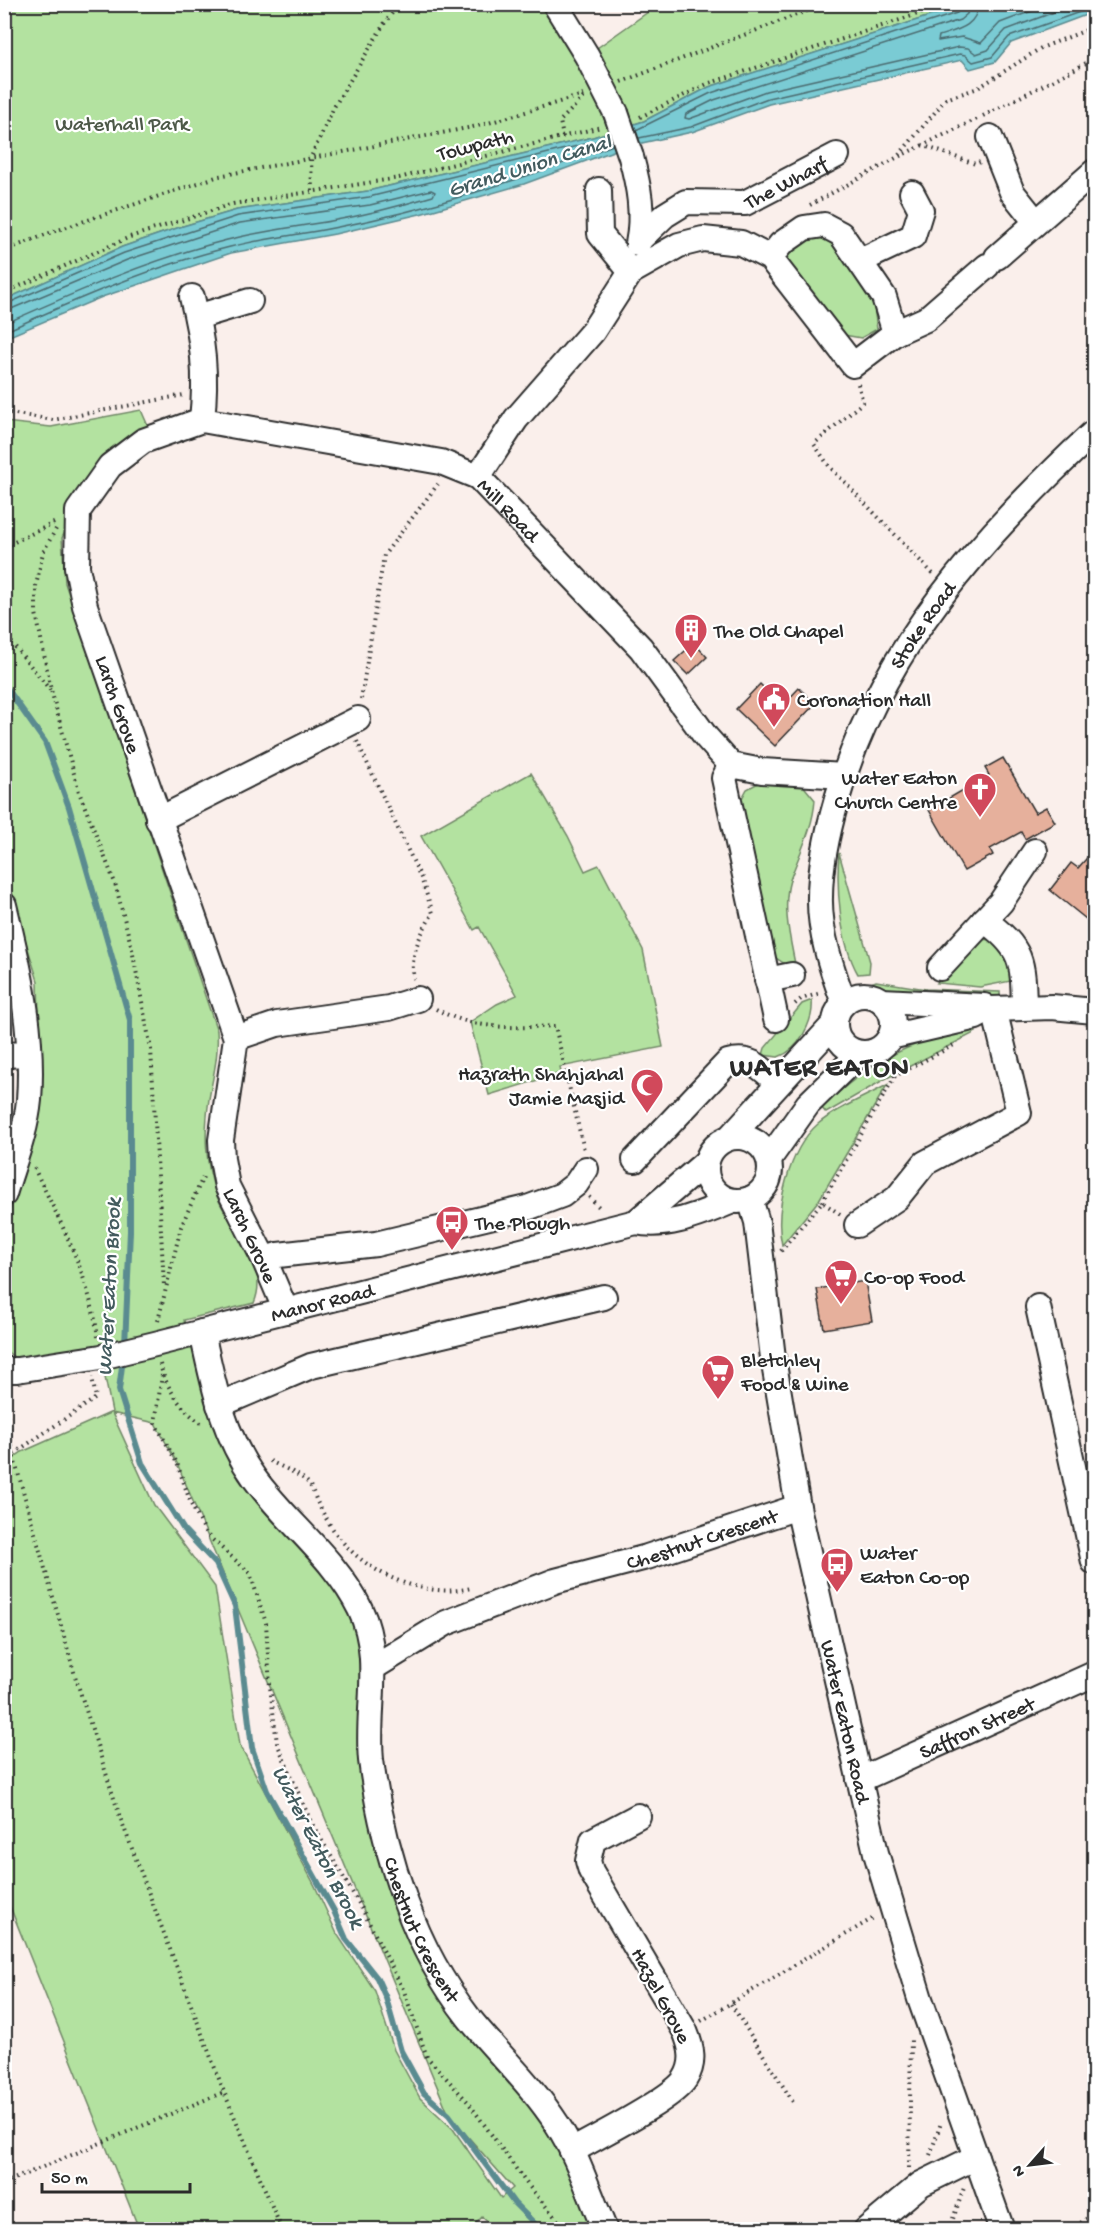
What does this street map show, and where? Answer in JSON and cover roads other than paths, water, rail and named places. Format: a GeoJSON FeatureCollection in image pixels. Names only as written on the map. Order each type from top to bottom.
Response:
{"type":"FeatureCollection","features":[{"type":"Feature","properties":{"kind":"street"},"geometry":{"type":"LineString","coordinates":[[555,4],[604,89],[631,156],[639,185],[642,222],[632,271]]}},
{"type":"Feature","properties":{"kind":"street"},"geometry":{"type":"LineString","coordinates":[[990,137],[1012,192],[1036,222]]}},
{"type":"Feature","properties":{"kind":"street","name":"The Wharf"},"geometry":{"type":"LineString","coordinates":[[639,240],[665,214],[686,202],[745,203],[837,155]]}},
{"type":"Feature","properties":{"kind":"street"},"geometry":{"type":"LineString","coordinates":[[770,258],[781,244],[804,228],[825,225],[841,234],[884,297],[895,333],[926,319],[1095,172]]}},
{"type":"Feature","properties":{"kind":"street"},"geometry":{"type":"LineString","coordinates":[[599,190],[600,234],[632,271]]}},
{"type":"Feature","properties":{"kind":"street"},"geometry":{"type":"LineString","coordinates":[[860,261],[913,236],[921,210],[912,193]]}},
{"type":"Feature","properties":{"kind":"street","name":"Mill Road"},"geometry":{"type":"LineString","coordinates":[[731,765],[706,737],[640,648],[478,477],[516,419],[593,331],[632,271],[679,245],[703,238],[741,243],[770,258],[853,365],[895,333]]}},
{"type":"Feature","properties":{"kind":"street"},"geometry":{"type":"LineString","coordinates":[[250,301],[194,307],[203,344],[205,391],[202,420],[451,466],[478,477]]}},
{"type":"Feature","properties":{"kind":"street","name":"Larch Grove"},"geometry":{"type":"LineString","coordinates":[[202,420],[143,441],[110,466],[78,510],[77,567],[85,606],[236,1038],[221,1140],[222,1159],[227,1186],[264,1260],[286,1311]]}},
{"type":"Feature","properties":{"kind":"street","name":"Stoke Road"},"geometry":{"type":"LineString","coordinates":[[839,1013],[820,898],[828,835],[844,776],[881,687],[910,638],[946,588],[1029,496],[1095,432]]}},
{"type":"Feature","properties":{"kind":"street"},"geometry":{"type":"LineString","coordinates":[[158,820],[354,721]]}},
{"type":"Feature","properties":{"kind":"street"},"geometry":{"type":"LineString","coordinates":[[776,1019],[724,778],[731,765],[762,771],[844,776]]}},
{"type":"Feature","properties":{"kind":"street"},"geometry":{"type":"LineString","coordinates":[[940,968],[1001,902],[1035,851]]}},
{"type":"Feature","properties":{"kind":"street"},"geometry":{"type":"LineString","coordinates":[[4,905],[25,988],[29,1054],[29,1102],[4,1194]]}},
{"type":"Feature","properties":{"kind":"street"},"geometry":{"type":"LineString","coordinates":[[984,920],[1004,934],[1017,949],[1023,971],[1024,1007]]}},
{"type":"Feature","properties":{"kind":"street"},"geometry":{"type":"LineString","coordinates":[[767,980],[792,975]]}},
{"type":"Feature","properties":{"kind":"street"},"geometry":{"type":"LineString","coordinates":[[730,1137],[753,1140],[761,1146],[769,1159],[770,1174],[767,1185],[742,1200],[723,1198],[710,1186],[706,1177],[706,1162],[712,1149],[730,1137],[839,1013],[859,995],[867,995],[882,1001],[975,1004],[993,1009],[1024,1007],[1095,1011]]}},
{"type":"Feature","properties":{"kind":"street"},"geometry":{"type":"LineString","coordinates":[[236,1038],[277,1024],[389,1008],[418,999]]}},
{"type":"Feature","properties":{"kind":"street"},"geometry":{"type":"LineString","coordinates":[[839,1013],[835,1031],[844,1046],[860,1053],[879,1050],[890,1037],[892,1020],[882,1001]]}},
{"type":"Feature","properties":{"kind":"street"},"geometry":{"type":"LineString","coordinates":[[890,1037],[976,1017],[993,1009]]}},
{"type":"Feature","properties":{"kind":"street"},"geometry":{"type":"LineString","coordinates":[[857,1225],[897,1198],[925,1163],[1019,1113],[993,1009]]}},
{"type":"Feature","properties":{"kind":"street"},"geometry":{"type":"LineString","coordinates":[[769,1159],[808,1104],[860,1053]]}},
{"type":"Feature","properties":{"kind":"street"},"geometry":{"type":"LineString","coordinates":[[4,1055],[29,1054]]}},
{"type":"Feature","properties":{"kind":"street"},"geometry":{"type":"LineString","coordinates":[[635,1160],[728,1062],[747,1060],[755,1062],[778,1083]]}},
{"type":"Feature","properties":{"kind":"street","name":"Manor Road"},"geometry":{"type":"LineString","coordinates":[[627,1224],[706,1162]]}},
{"type":"Feature","properties":{"kind":"street"},"geometry":{"type":"LineString","coordinates":[[264,1260],[278,1255],[376,1244],[527,1208],[556,1198],[581,1176]]}},
{"type":"Feature","properties":{"kind":"street","name":"Manor Road"},"geometry":{"type":"LineString","coordinates":[[4,1370],[95,1358],[153,1345],[627,1224],[659,1224],[676,1221],[742,1200]]}},
{"type":"Feature","properties":{"kind":"street","name":"Water Eaton Road"},"geometry":{"type":"LineString","coordinates":[[742,1200],[757,1222],[773,1358],[798,1507],[859,1780],[891,1908],[1002,2229]]}},
{"type":"Feature","properties":{"kind":"street"},"geometry":{"type":"LineString","coordinates":[[219,1405],[311,1366],[604,1297]]}},
{"type":"Feature","properties":{"kind":"street"},"geometry":{"type":"LineString","coordinates":[[1038,1307],[1095,1562]]}},
{"type":"Feature","properties":{"kind":"street","name":"Chestnut Crescent"},"geometry":{"type":"LineString","coordinates":[[202,1332],[219,1405],[231,1439],[258,1484],[328,1561],[352,1596],[369,1634],[374,1667],[371,1758],[386,1835],[412,1918],[451,1993],[545,2108],[572,2151],[605,2229]]}},
{"type":"Feature","properties":{"kind":"street","name":"Chestnut Crescent"},"geometry":{"type":"LineString","coordinates":[[374,1667],[446,1623],[555,1581],[647,1557],[798,1507]]}},
{"type":"Feature","properties":{"kind":"street","name":"Saffron Street"},"geometry":{"type":"LineString","coordinates":[[859,1780],[1095,1674]]}},
{"type":"Feature","properties":{"kind":"street","name":"Hazel Grove"},"geometry":{"type":"LineString","coordinates":[[572,2151],[678,2089],[692,2060],[685,2031],[591,1871],[588,1860],[592,1840],[638,1816]]}},
{"type":"Feature","properties":{"kind":"street"},"geometry":{"type":"LineString","coordinates":[[866,2229],[915,2188],[976,2157]]}},
{"type":"Feature","properties":{"kind":"water","name":"Grand Union Canal"},"geometry":{"type":"Polygon","coordinates":[[[964,5],[1094,5],[1094,12],[1011,43],[995,62],[970,69],[962,60],[769,104],[692,132],[624,147],[524,184],[420,214],[335,234],[231,253],[102,297],[5,338],[4,300],[122,247],[237,210],[368,191],[593,137],[644,121],[709,87],[964,5]]]}},
{"type":"Feature","properties":{"kind":"waterway","name":"Water Eaton Brook"},"geometry":{"type":"LineString","coordinates":[[4,684],[45,742],[69,807],[130,1020],[130,1231],[125,1345]]}},
{"type":"Feature","properties":{"kind":"waterway","name":"Water Eaton Brook"},"geometry":{"type":"LineString","coordinates":[[123,1358],[119,1390],[142,1463],[184,1530],[216,1564],[235,1606],[252,1748],[267,1791],[334,1911],[346,1939],[377,1978],[386,1998],[401,2051],[424,2093],[449,2115],[514,2203],[541,2230]]}},
{"type":"Feature","properties":{"kind":"place","name":"The Old Chapel"},"geometry":{"type":"Point","coordinates":[691,659]}},
{"type":"Feature","properties":{"kind":"place","name":"Coronation Hall"},"geometry":{"type":"Point","coordinates":[774,728]}},
{"type":"Feature","properties":{"kind":"place","name":"Water Eaton Church Centre"},"geometry":{"type":"Point","coordinates":[980,818]}},
{"type":"Feature","properties":{"kind":"place","name":"Hazrath Shahjahal Jamie Masjid"},"geometry":{"type":"Point","coordinates":[647,1114]}},
{"type":"Feature","properties":{"kind":"place","name":"The Plough"},"geometry":{"type":"Point","coordinates":[452,1251]}},
{"type":"Feature","properties":{"kind":"place","name":"Co-op Food"},"geometry":{"type":"Point","coordinates":[841,1305]}},
{"type":"Feature","properties":{"kind":"place","name":"Bletchley Food & Wine"},"geometry":{"type":"Point","coordinates":[718,1400]}},
{"type":"Feature","properties":{"kind":"place","name":"Water Eaton Co-op"},"geometry":{"type":"Point","coordinates":[837,1593]}},
{"type":"Feature","properties":{"kind":"district","name":"WATER EATON"},"geometry":{"type":"Point","coordinates":[820,1066]}},
{"type":"Feature","properties":{"kind":"park label","name":"Waterhall Park"},"geometry":{"type":"Point","coordinates":[122,123]}}]}
